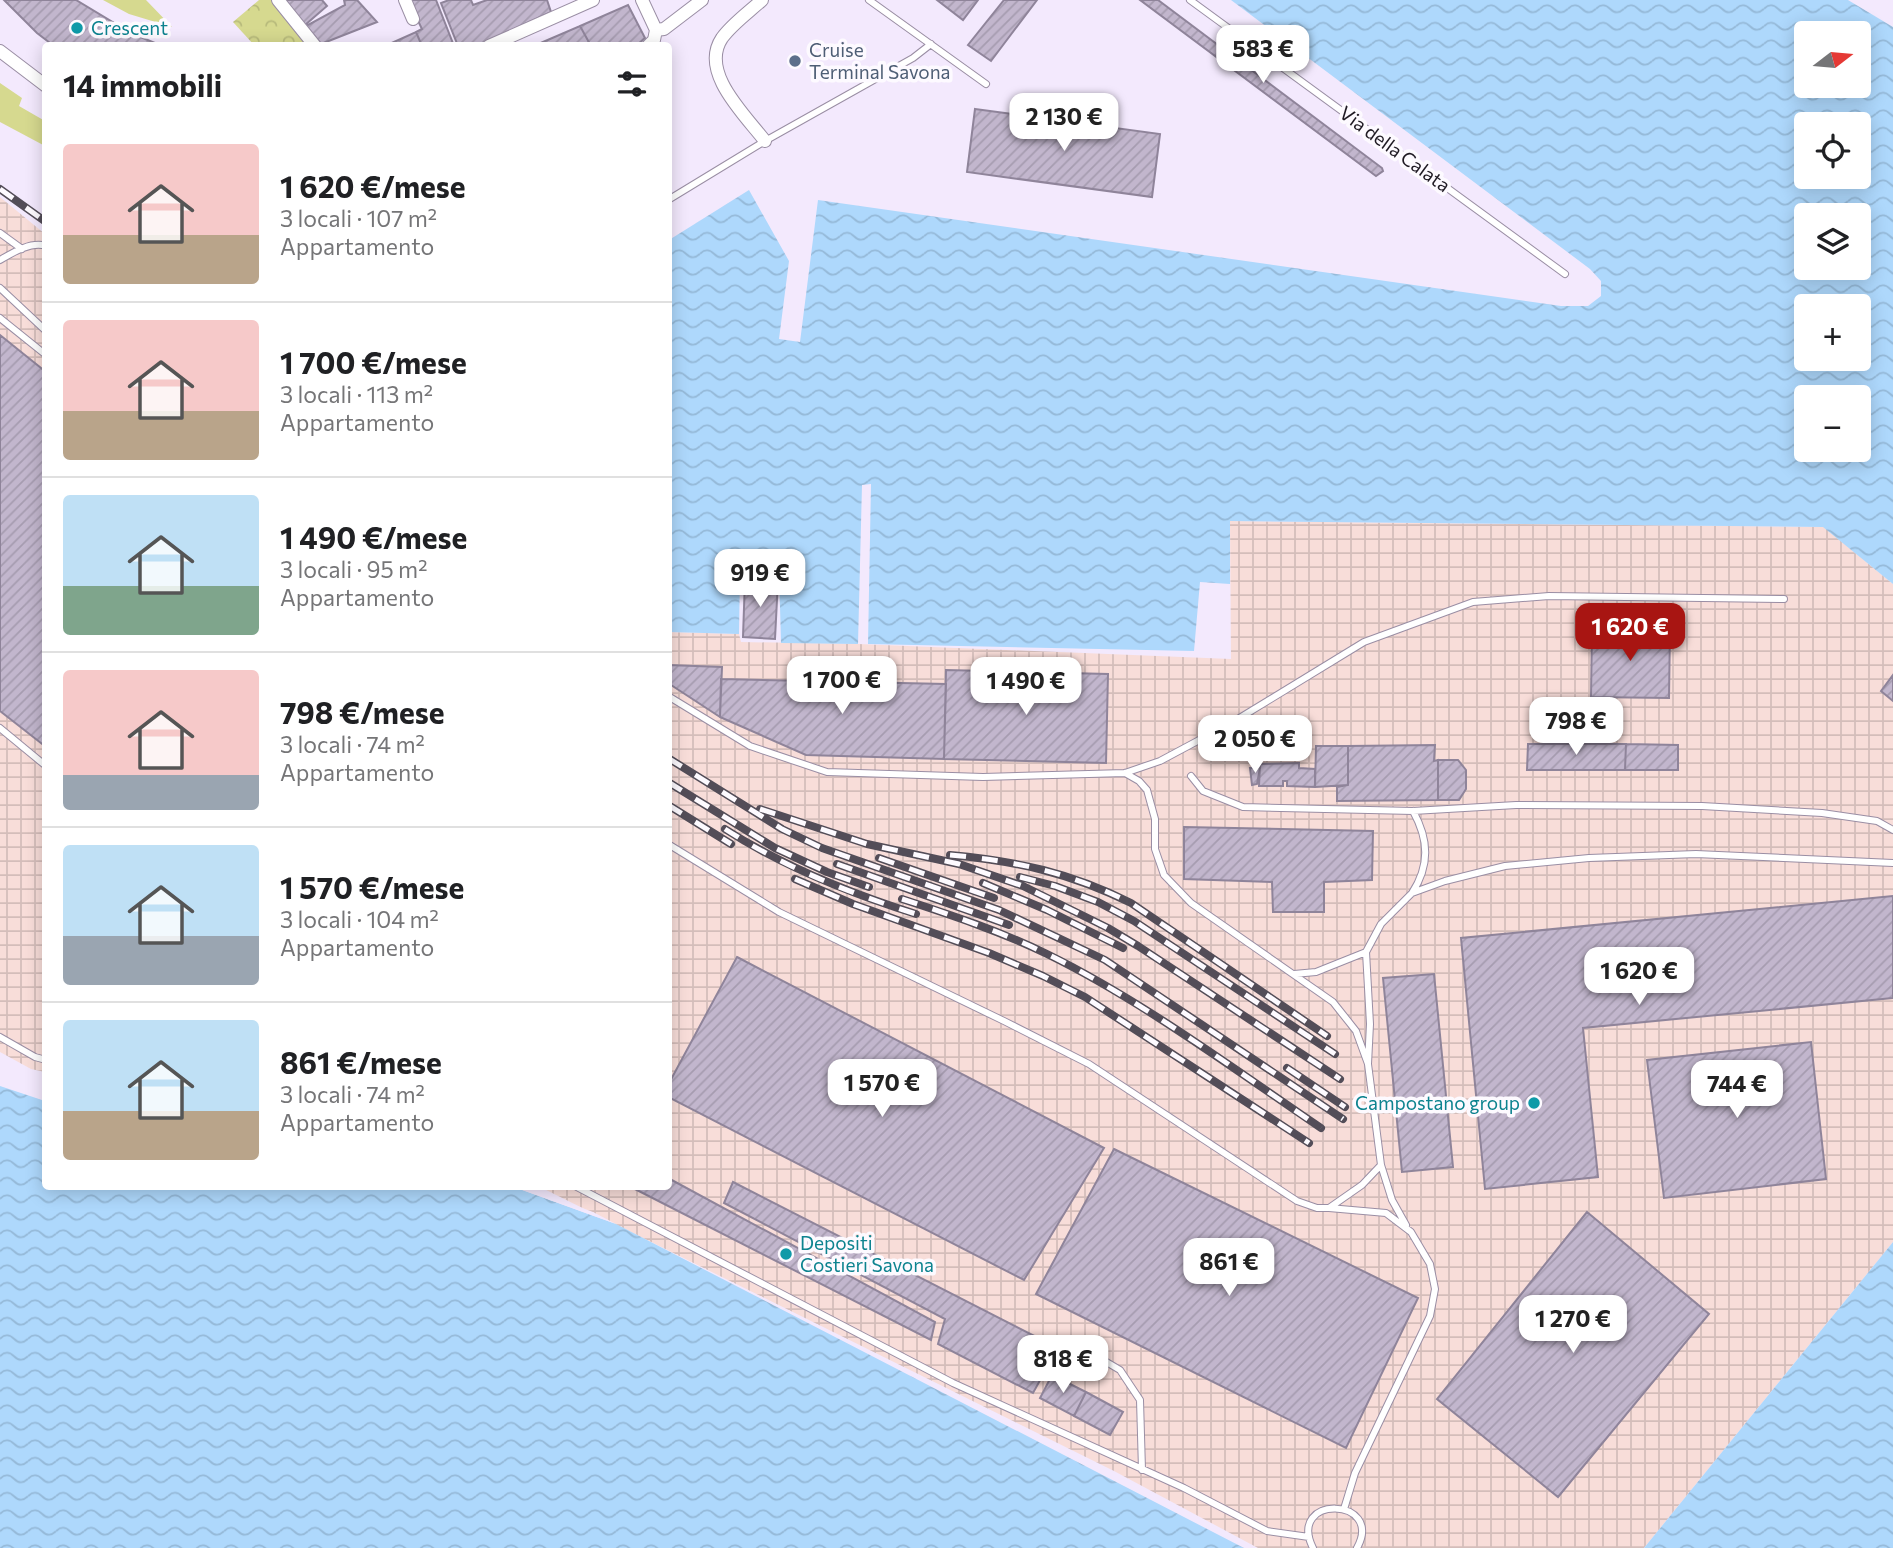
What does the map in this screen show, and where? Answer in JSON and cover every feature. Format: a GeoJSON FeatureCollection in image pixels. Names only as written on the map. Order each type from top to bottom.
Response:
{"type":"FeatureCollection","features":[{"type":"Feature","properties":{"kind":"street"},"geometry":{"type":"LineString","coordinates":[[278,0],[312,42]]}},
{"type":"Feature","properties":{"kind":"street"},"geometry":{"type":"LineString","coordinates":[[405,0],[413,19]]}},
{"type":"Feature","properties":{"kind":"street"},"geometry":{"type":"LineString","coordinates":[[497,42],[568,5],[593,0]]}},
{"type":"Feature","properties":{"kind":"street"},"geometry":{"type":"LineString","coordinates":[[642,0],[656,30],[652,42]]}},
{"type":"Feature","properties":{"kind":"street"},"geometry":{"type":"LineString","coordinates":[[762,0],[722,38],[715,57],[720,81],[765,141]]}},
{"type":"Feature","properties":{"kind":"street"},"geometry":{"type":"LineString","coordinates":[[656,30],[664,29],[699,1]]}},
{"type":"Feature","properties":{"kind":"street"},"geometry":{"type":"LineString","coordinates":[[0,51],[42,83]]}},
{"type":"Feature","properties":{"kind":"lane"},"geometry":{"type":"LineString","coordinates":[[869,0],[986,84]]}},
{"type":"Feature","properties":{"kind":"lane","name":"Via della Calata"},"geometry":{"type":"LineString","coordinates":[[1190,0],[1565,274]]}},
{"type":"Feature","properties":{"kind":"lane"},"geometry":{"type":"LineString","coordinates":[[672,198],[765,141],[913,58],[931,44]]}},
{"type":"Feature","properties":{"kind":"lane"},"geometry":{"type":"LineString","coordinates":[[0,233],[22,249]]}},
{"type":"Feature","properties":{"kind":"lane"},"geometry":{"type":"LineString","coordinates":[[0,261],[22,249],[42,245]]}},
{"type":"Feature","properties":{"kind":"lane"},"geometry":{"type":"LineString","coordinates":[[0,288],[42,327]]}},
{"type":"Feature","properties":{"kind":"lane"},"geometry":{"type":"LineString","coordinates":[[0,318],[42,352]]}},
{"type":"Feature","properties":{"kind":"lane"},"geometry":{"type":"LineString","coordinates":[[672,698],[750,746],[827,772],[983,777],[1125,773],[1170,756],[1233,722],[1364,642],[1473,602],[1549,596],[1784,598]]}},
{"type":"Feature","properties":{"kind":"lane"},"geometry":{"type":"LineString","coordinates":[[0,729],[42,762]]}},
{"type":"Feature","properties":{"kind":"lane"},"geometry":{"type":"LineString","coordinates":[[1125,773],[1139,781],[1147,790],[1155,819],[1155,849],[1164,875],[1191,903],[1333,1002],[1356,1031],[1368,1064]]}},
{"type":"Feature","properties":{"kind":"lane"},"geometry":{"type":"LineString","coordinates":[[1191,776],[1203,791],[1243,807],[1413,811],[1516,805],[1702,806],[1822,813],[1877,821],[1893,830]]}},
{"type":"Feature","properties":{"kind":"lane"},"geometry":{"type":"LineString","coordinates":[[1344,1509],[1355,1473],[1430,1316],[1435,1289],[1430,1264],[1392,1200],[1381,1165],[1368,1064],[1370,1024],[1366,952],[1381,924],[1412,893],[1422,877],[1426,851],[1422,827],[1413,811]]}},
{"type":"Feature","properties":{"kind":"lane"},"geometry":{"type":"LineString","coordinates":[[672,846],[779,912],[1089,1065],[1297,1201],[1317,1208],[1386,1213],[1411,1232]]}},
{"type":"Feature","properties":{"kind":"lane"},"geometry":{"type":"LineString","coordinates":[[1412,893],[1505,866],[1588,858],[1696,854],[1893,863]]}},
{"type":"Feature","properties":{"kind":"lane"},"geometry":{"type":"LineString","coordinates":[[1294,974],[1316,972],[1366,952]]}},
{"type":"Feature","properties":{"kind":"lane"},"geometry":{"type":"LineString","coordinates":[[0,1037],[42,1059]]}},
{"type":"Feature","properties":{"kind":"lane"},"geometry":{"type":"LineString","coordinates":[[1329,1208],[1362,1185],[1381,1165]]}},
{"type":"Feature","properties":{"kind":"lane"},"geometry":{"type":"LineString","coordinates":[[583,1190],[953,1383],[1184,1488],[1267,1531],[1309,1537]]}},
{"type":"Feature","properties":{"kind":"lane"},"geometry":{"type":"LineString","coordinates":[[1086,1350],[1120,1370],[1140,1400],[1142,1470]]}},
{"type":"Feature","properties":{"kind":"lane"},"geometry":{"type":"LineString","coordinates":[[1313,1548],[1309,1528],[1318,1513],[1335,1507],[1344,1509],[1357,1519],[1365,1548]]}},
{"type":"Feature","properties":{"kind":"lane"},"geometry":{"type":"LineString","coordinates":[[1357,1548],[1361,1535]]}},
{"type":"Feature","properties":{"kind":"shaded area"},"geometry":{"type":"Polygon","coordinates":[[[0,197],[42,232],[42,1071],[31,1069],[0,1052],[0,197]]]}},
{"type":"Feature","properties":{"kind":"shaded area"},"geometry":{"type":"Polygon","coordinates":[[[1230,521],[1824,527],[1893,584],[1893,1242],[1644,1548],[1258,1548],[1114,1471],[546,1190],[672,1190],[672,632],[739,634],[741,642],[1231,659],[1230,521]]]}},
{"type":"Feature","properties":{"kind":"green space"},"geometry":{"type":"Polygon","coordinates":[[[103,0],[146,0],[172,27],[129,14],[103,0]]]}},
{"type":"Feature","properties":{"kind":"green space"},"geometry":{"type":"Polygon","coordinates":[[[259,0],[272,0],[306,42],[251,42],[233,22],[259,0]]]}},
{"type":"Feature","properties":{"kind":"green space"},"geometry":{"type":"Polygon","coordinates":[[[0,83],[22,98],[19,106],[42,119],[42,144],[0,122],[0,83]]]}},
{"type":"Feature","properties":{"kind":"water"},"geometry":{"type":"Polygon","coordinates":[[[1231,0],[1850,0],[1893,25],[1893,584],[1823,527],[1230,521],[1230,584],[1200,582],[1194,651],[868,644],[871,484],[862,485],[858,644],[781,643],[779,570],[740,570],[739,634],[672,632],[672,238],[749,190],[789,261],[779,339],[800,342],[818,200],[1561,306],[1588,306],[1601,296],[1601,281],[1590,269],[1231,0]]]}},
{"type":"Feature","properties":{"kind":"water"},"geometry":{"type":"Polygon","coordinates":[[[0,1086],[42,1100],[42,1190],[522,1190],[616,1224],[1244,1548],[0,1548],[0,1086]]]}},
{"type":"Feature","properties":{"kind":"water"},"geometry":{"type":"Polygon","coordinates":[[[1893,1242],[1893,1548],[1644,1548],[1893,1242]]]}},
{"type":"Feature","properties":{"kind":"pier"},"geometry":{"type":"Polygon","coordinates":[[[1848,0],[1857,0],[1893,21],[1893,27],[1848,0]]]}},
{"type":"Feature","properties":{"kind":"pier"},"geometry":{"type":"Polygon","coordinates":[[[522,1190],[534,1190],[593,1212],[616,1224],[522,1190]]]}},
{"type":"Feature","properties":{"kind":"building","name":"Crescent"},"geometry":{"type":"Polygon","coordinates":[[[4,0],[76,0],[131,33],[152,42],[49,42],[4,0]]]}},
{"type":"Feature","properties":{"kind":"building"},"geometry":{"type":"Polygon","coordinates":[[[284,0],[322,0],[327,6],[305,25],[284,0]]]}},
{"type":"Feature","properties":{"kind":"building"},"geometry":{"type":"Polygon","coordinates":[[[344,0],[357,0],[377,22],[326,42],[319,42],[306,26],[345,5],[344,0]]]}},
{"type":"Feature","properties":{"kind":"building"},"geometry":{"type":"Polygon","coordinates":[[[408,0],[436,0],[452,42],[420,42],[416,32],[422,29],[408,0]]]}},
{"type":"Feature","properties":{"kind":"building"},"geometry":{"type":"Polygon","coordinates":[[[449,0],[471,0],[473,5],[487,0],[547,0],[551,12],[486,42],[456,42],[441,3],[449,0]]]}},
{"type":"Feature","properties":{"kind":"building"},"geometry":{"type":"Polygon","coordinates":[[[937,0],[978,0],[963,20],[937,0]]]}},
{"type":"Feature","properties":{"kind":"building"},"geometry":{"type":"Polygon","coordinates":[[[1004,0],[1037,0],[991,61],[968,45],[1004,0]]]}},
{"type":"Feature","properties":{"kind":"building"},"geometry":{"type":"Polygon","coordinates":[[[1140,0],[1158,0],[1383,171],[1376,176],[1140,0]]]}},
{"type":"Feature","properties":{"kind":"building"},"geometry":{"type":"Polygon","coordinates":[[[628,5],[645,38],[640,42],[589,42],[580,26],[628,5]]]}},
{"type":"Feature","properties":{"kind":"building"},"geometry":{"type":"Polygon","coordinates":[[[580,26],[589,42],[543,42],[580,26]]]}},
{"type":"Feature","properties":{"kind":"building"},"geometry":{"type":"Polygon","coordinates":[[[416,32],[420,42],[394,42],[416,32]]]}},
{"type":"Feature","properties":{"kind":"building"},"geometry":{"type":"Polygon","coordinates":[[[975,109],[1160,134],[1152,197],[967,172],[975,109]]]}},
{"type":"Feature","properties":{"kind":"building"},"geometry":{"type":"Polygon","coordinates":[[[0,335],[42,369],[42,744],[0,711],[0,335]]]}},
{"type":"Feature","properties":{"kind":"building"},"geometry":{"type":"Polygon","coordinates":[[[745,579],[778,580],[775,639],[743,637],[745,579]]]}},
{"type":"Feature","properties":{"kind":"building"},"geometry":{"type":"Polygon","coordinates":[[[1592,628],[1670,629],[1669,698],[1591,697],[1592,628]]]}},
{"type":"Feature","properties":{"kind":"building"},"geometry":{"type":"Polygon","coordinates":[[[672,665],[722,667],[720,717],[672,686],[672,665]]]}},
{"type":"Feature","properties":{"kind":"building"},"geometry":{"type":"Polygon","coordinates":[[[946,670],[1108,674],[1106,763],[944,759],[946,670]]]}},
{"type":"Feature","properties":{"kind":"building"},"geometry":{"type":"Polygon","coordinates":[[[1893,675],[1893,701],[1881,691],[1893,675]]]}},
{"type":"Feature","properties":{"kind":"building"},"geometry":{"type":"Polygon","coordinates":[[[721,679],[946,684],[944,759],[806,755],[720,717],[721,679]]]}},
{"type":"Feature","properties":{"kind":"building"},"geometry":{"type":"Polygon","coordinates":[[[1528,744],[1626,744],[1625,770],[1527,770],[1528,744]]]}},
{"type":"Feature","properties":{"kind":"building"},"geometry":{"type":"Polygon","coordinates":[[[1626,744],[1678,745],[1678,770],[1625,770],[1626,744]]]}},
{"type":"Feature","properties":{"kind":"building"},"geometry":{"type":"Polygon","coordinates":[[[1435,745],[1434,761],[1438,760],[1438,800],[1337,801],[1337,787],[1348,785],[1348,746],[1435,745]]]}},
{"type":"Feature","properties":{"kind":"building"},"geometry":{"type":"Polygon","coordinates":[[[1316,746],[1348,746],[1348,785],[1315,787],[1316,746]]]}},
{"type":"Feature","properties":{"kind":"building"},"geometry":{"type":"Polygon","coordinates":[[[1438,760],[1458,760],[1466,770],[1466,789],[1459,800],[1438,800],[1438,760]]]}},
{"type":"Feature","properties":{"kind":"building"},"geometry":{"type":"Polygon","coordinates":[[[1299,763],[1299,768],[1315,769],[1315,787],[1287,786],[1287,781],[1283,781],[1283,786],[1259,786],[1260,764],[1299,763]]]}},
{"type":"Feature","properties":{"kind":"building"},"geometry":{"type":"Polygon","coordinates":[[[1250,768],[1260,768],[1257,784],[1252,785],[1250,768]]]}},
{"type":"Feature","properties":{"kind":"building"},"geometry":{"type":"Polygon","coordinates":[[[1184,827],[1373,831],[1372,880],[1324,882],[1324,912],[1273,912],[1272,882],[1184,879],[1184,827]]]}},
{"type":"Feature","properties":{"kind":"building","name":"Campostano group"},"geometry":{"type":"Polygon","coordinates":[[[1893,896],[1893,998],[1583,1028],[1598,1177],[1485,1189],[1461,938],[1893,896]]]}},
{"type":"Feature","properties":{"kind":"building"},"geometry":{"type":"Polygon","coordinates":[[[737,957],[1104,1148],[1024,1280],[672,1099],[672,1078],[737,957]]]}},
{"type":"Feature","properties":{"kind":"building"},"geometry":{"type":"Polygon","coordinates":[[[1434,974],[1453,1167],[1402,1172],[1383,978],[1434,974]]]}},
{"type":"Feature","properties":{"kind":"building"},"geometry":{"type":"Polygon","coordinates":[[[1811,1042],[1826,1179],[1664,1198],[1647,1060],[1811,1042]]]}},
{"type":"Feature","properties":{"kind":"building"},"geometry":{"type":"Polygon","coordinates":[[[1114,1149],[1418,1298],[1346,1448],[1036,1294],[1114,1149]]]}},
{"type":"Feature","properties":{"kind":"building","name":"Depositi Costieri Savona"},"geometry":{"type":"Polygon","coordinates":[[[672,1180],[935,1322],[931,1340],[637,1190],[672,1190],[672,1180]]]}},
{"type":"Feature","properties":{"kind":"building"},"geometry":{"type":"Polygon","coordinates":[[[733,1182],[1058,1348],[1033,1393],[938,1344],[945,1319],[724,1203],[733,1182]]]}},
{"type":"Feature","properties":{"kind":"building"},"geometry":{"type":"Polygon","coordinates":[[[1587,1212],[1709,1314],[1558,1497],[1437,1399],[1587,1212]]]}},
{"type":"Feature","properties":{"kind":"building"},"geometry":{"type":"Polygon","coordinates":[[[1052,1375],[1086,1392],[1074,1416],[1040,1398],[1052,1375]]]}},
{"type":"Feature","properties":{"kind":"building"},"geometry":{"type":"Polygon","coordinates":[[[1086,1392],[1123,1412],[1110,1435],[1074,1416],[1086,1392]]]}},
{"type":"Feature","properties":{"kind":"railway"},"geometry":{"type":"LineString","coordinates":[[0,189],[42,219]]}},
{"type":"Feature","properties":{"kind":"railway"},"geometry":{"type":"LineString","coordinates":[[672,760],[782,829],[822,848],[999,910],[1105,960],[1343,1119]]}},
{"type":"Feature","properties":{"kind":"railway"},"geometry":{"type":"LineString","coordinates":[[672,784],[775,848],[827,872],[869,887]]}},
{"type":"Feature","properties":{"kind":"railway"},"geometry":{"type":"LineString","coordinates":[[672,807],[731,844]]}},
{"type":"Feature","properties":{"kind":"railway"},"geometry":{"type":"LineString","coordinates":[[760,809],[867,844],[959,864],[1023,886],[1138,946],[1340,1079]]}},
{"type":"Feature","properties":{"kind":"railway"},"geometry":{"type":"LineString","coordinates":[[725,829],[747,843],[818,878],[916,914]]}},
{"type":"Feature","properties":{"kind":"railway"},"geometry":{"type":"LineString","coordinates":[[950,855],[1043,870],[1087,884],[1131,903],[1327,1036]]}},
{"type":"Feature","properties":{"kind":"railway"},"geometry":{"type":"LineString","coordinates":[[879,858],[994,898]]}},
{"type":"Feature","properties":{"kind":"railway"},"geometry":{"type":"LineString","coordinates":[[837,864],[1009,925]]}},
{"type":"Feature","properties":{"kind":"railway"},"geometry":{"type":"LineString","coordinates":[[1020,877],[1055,886],[1098,902],[1134,921],[1335,1054]]}},
{"type":"Feature","properties":{"kind":"railway"},"geometry":{"type":"LineString","coordinates":[[795,879],[853,904],[989,953],[1085,997],[1309,1143]]}},
{"type":"Feature","properties":{"kind":"railway"},"geometry":{"type":"LineString","coordinates":[[983,883],[1047,910],[1123,948]]}},
{"type":"Feature","properties":{"kind":"railway"},"geometry":{"type":"LineString","coordinates":[[902,899],[1011,938],[1082,972],[1187,1036],[1321,1128]]}},
{"type":"Feature","properties":{"kind":"railway"},"geometry":{"type":"LineString","coordinates":[[1287,1068],[1345,1107]]}},
{"type":"Feature","properties":{"kind":"place","name":"Crescent"},"geometry":{"type":"Point","coordinates":[77,28]}},
{"type":"Feature","properties":{"kind":"place","name":"Cruise Terminal Savona"},"geometry":{"type":"Point","coordinates":[795,61]}},
{"type":"Feature","properties":{"kind":"place","name":"Campostano group"},"geometry":{"type":"Point","coordinates":[1534,1103]}},
{"type":"Feature","properties":{"kind":"place","name":"Depositi Costieri Savona"},"geometry":{"type":"Point","coordinates":[786,1254]}}]}
